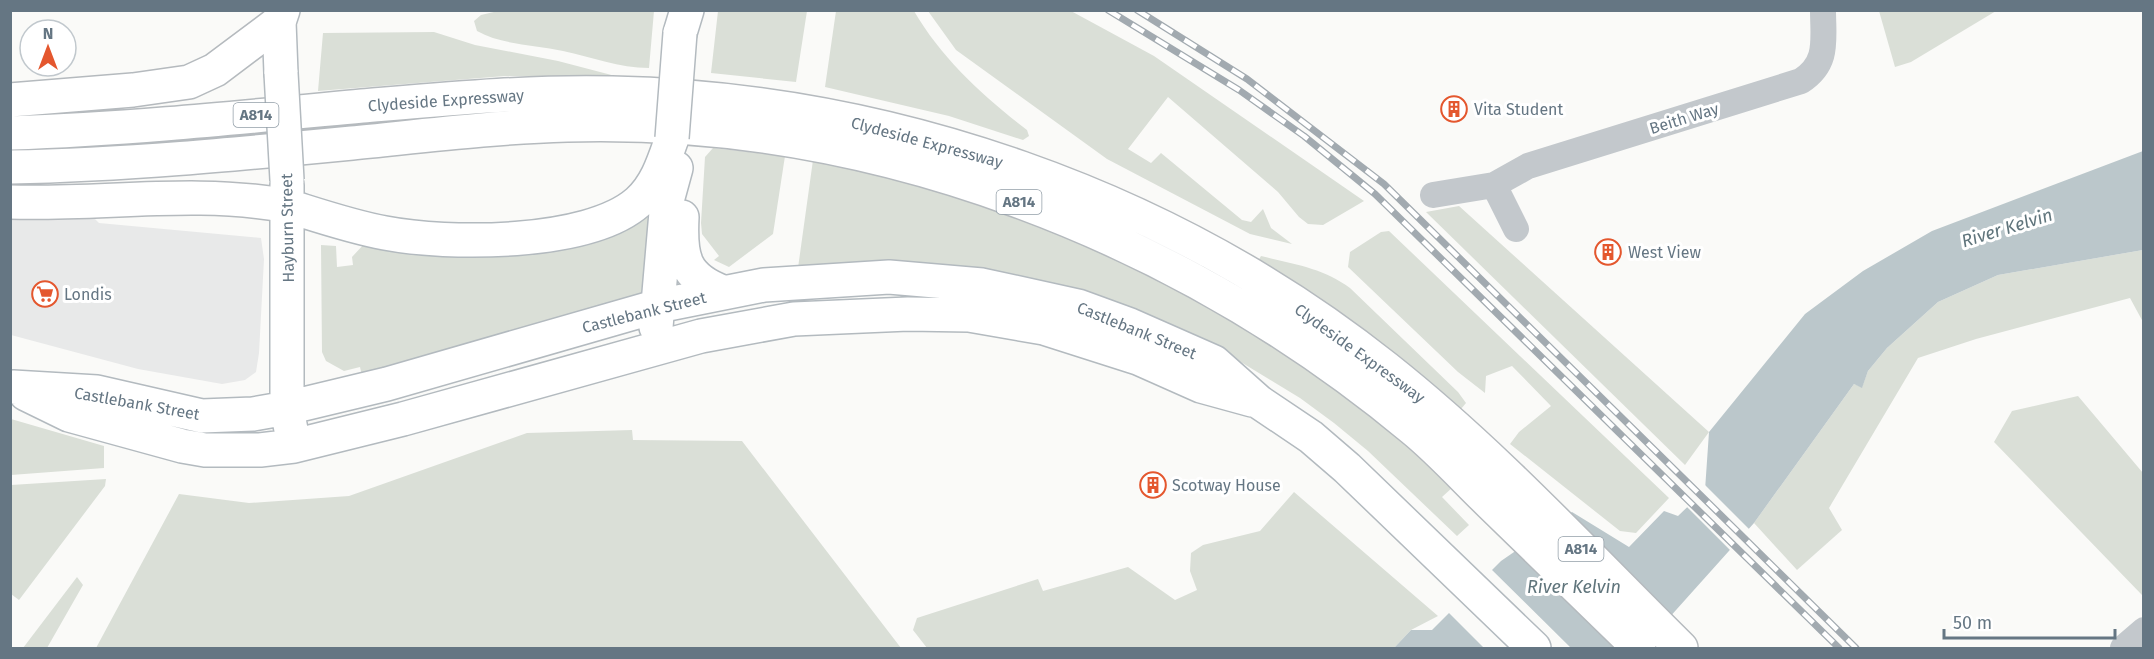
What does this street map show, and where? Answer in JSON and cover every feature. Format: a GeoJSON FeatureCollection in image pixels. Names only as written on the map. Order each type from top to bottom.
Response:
{"type":"FeatureCollection","features":[{"type":"Feature","properties":{"kind":"main road","name":"Hayburn Street"},"geometry":{"type":"LineString","coordinates":[[277,14],[287,193],[287,408],[294,446]]}},
{"type":"Feature","properties":{"kind":"main road"},"geometry":{"type":"LineString","coordinates":[[10,100],[133,90],[189,82],[221,65],[277,14]]}},
{"type":"Feature","properties":{"kind":"main road"},"geometry":{"type":"LineString","coordinates":[[653,349],[667,201],[674,153],[681,18]]}},
{"type":"Feature","properties":{"kind":"main road","name":"Clydeside Expressway"},"geometry":{"type":"LineString","coordinates":[[10,133],[414,102],[575,93],[658,94],[718,100],[874,125],[964,148],[1027,170],[1185,239],[1246,273],[1320,320],[1425,399],[1681,648]]}},
{"type":"Feature","properties":{"kind":"main road","name":"Clydeside Expressway"},"geometry":{"type":"LineString","coordinates":[[10,167],[158,160],[484,130],[569,125],[697,130],[849,152],[942,175],[1049,212],[1179,272],[1296,341],[1417,432],[1639,648]]}},
{"type":"Feature","properties":{"kind":"main road"},"geometry":{"type":"LineString","coordinates":[[10,202],[71,204],[207,196],[250,199],[287,193],[350,226],[425,239],[502,239],[546,235],[594,225],[637,202],[674,153]]}},
{"type":"Feature","properties":{"kind":"main road"},"geometry":{"type":"LineString","coordinates":[[674,153],[682,203],[681,245],[684,258],[691,273],[703,285],[723,292]]}},
{"type":"Feature","properties":{"kind":"main road","name":"Castlebank Street"},"geometry":{"type":"LineString","coordinates":[[12,387],[97,392],[201,416],[253,414],[398,381],[658,306],[723,292],[809,280],[852,277],[919,278],[1014,290],[1084,324],[1138,358],[1202,386],[1259,402],[1311,438],[1347,468],[1534,648]]}},
{"type":"Feature","properties":{"kind":"main road","name":"Castlebank Street"},"geometry":{"type":"LineString","coordinates":[[12,387],[69,415],[204,450],[260,450],[294,446],[403,419],[653,349],[760,324],[873,314],[969,315],[1006,320],[1084,324]]}},
{"type":"Feature","properties":{"kind":"street","name":"Beith Way"},"geometry":{"type":"LineString","coordinates":[[1433,195],[1494,185],[1528,166],[1801,81],[1814,73],[1820,60],[1823,46],[1823,10]]}},
{"type":"Feature","properties":{"kind":"street"},"geometry":{"type":"LineString","coordinates":[[1494,185],[1516,230]]}},
{"type":"Feature","properties":{"kind":"street"},"geometry":{"type":"LineString","coordinates":[[2123,648],[2144,630]]}},
{"type":"Feature","properties":{"kind":"shaded area"},"geometry":{"type":"Polygon","coordinates":[[[1879,10],[1996,11],[1911,62],[1895,67],[1879,10]]]}},
{"type":"Feature","properties":{"kind":"shaded area"},"geometry":{"type":"Polygon","coordinates":[[[498,11],[654,11],[649,68],[627,66],[563,51],[508,42],[477,31],[474,21],[481,15],[498,11]]]}},
{"type":"Feature","properties":{"kind":"shaded area"},"geometry":{"type":"Polygon","coordinates":[[[718,11],[807,11],[796,82],[711,73],[718,11]]]}},
{"type":"Feature","properties":{"kind":"shaded area"},"geometry":{"type":"Polygon","coordinates":[[[836,11],[914,11],[950,61],[979,90],[1027,130],[1029,136],[1023,140],[949,116],[825,87],[836,11]]]}},
{"type":"Feature","properties":{"kind":"shaded area"},"geometry":{"type":"Polygon","coordinates":[[[928,11],[1071,11],[1154,56],[1364,201],[1323,225],[1308,224],[1278,192],[1168,97],[1128,149],[1151,163],[1161,153],[1242,220],[1251,222],[1263,209],[1271,228],[1292,244],[1250,234],[1107,159],[956,50],[928,11]]]}},
{"type":"Feature","properties":{"kind":"shaded area"},"geometry":{"type":"Polygon","coordinates":[[[434,32],[475,45],[558,61],[623,78],[505,76],[318,91],[323,33],[434,32]]]}},
{"type":"Feature","properties":{"kind":"shaded area"},"geometry":{"type":"Polygon","coordinates":[[[713,148],[785,156],[773,234],[729,267],[714,260],[719,256],[702,234],[705,157],[713,148]]]}},
{"type":"Feature","properties":{"kind":"shaded area"},"geometry":{"type":"Polygon","coordinates":[[[813,160],[876,173],[1052,227],[1212,304],[1380,419],[1453,487],[1442,497],[1469,525],[1457,536],[1368,451],[1334,423],[1300,398],[1226,353],[798,268],[813,160]]]}},
{"type":"Feature","properties":{"kind":"shaded area"},"geometry":{"type":"Polygon","coordinates":[[[1459,206],[1709,432],[1685,465],[1426,212],[1459,206]]]}},
{"type":"Feature","properties":{"kind":"shaded area"},"geometry":{"type":"Polygon","coordinates":[[[11,213],[91,215],[99,223],[261,238],[264,259],[256,372],[245,380],[222,384],[138,369],[11,335],[11,213]]]}},
{"type":"Feature","properties":{"kind":"shaded area"},"geometry":{"type":"Polygon","coordinates":[[[645,216],[652,222],[646,297],[362,376],[360,367],[344,371],[326,361],[322,352],[321,245],[336,246],[337,267],[353,265],[352,257],[365,243],[645,216]]]}},
{"type":"Feature","properties":{"kind":"shaded area"},"geometry":{"type":"Polygon","coordinates":[[[1389,231],[1669,498],[1636,533],[1620,531],[1510,444],[1519,432],[1551,406],[1512,366],[1486,376],[1485,393],[1458,372],[1348,267],[1350,252],[1381,232],[1389,231]]]}},
{"type":"Feature","properties":{"kind":"shaded area"},"geometry":{"type":"Polygon","coordinates":[[[2143,250],[2143,322],[2130,298],[1976,339],[1918,358],[1829,508],[1842,530],[1797,570],[1754,523],[1854,384],[1862,387],[1868,371],[1887,348],[1938,302],[1998,275],[2143,250]]]}},
{"type":"Feature","properties":{"kind":"shaded area"},"geometry":{"type":"Polygon","coordinates":[[[1261,256],[1319,271],[1350,288],[1458,392],[1466,403],[1461,409],[1372,337],[1258,261],[1261,256]]]}},
{"type":"Feature","properties":{"kind":"shaded area"},"geometry":{"type":"Polygon","coordinates":[[[2078,396],[2143,473],[2142,595],[1994,442],[2012,411],[2078,396]]]}},
{"type":"Feature","properties":{"kind":"shaded area"},"geometry":{"type":"Polygon","coordinates":[[[11,419],[104,446],[104,468],[11,475],[11,419]]]}},
{"type":"Feature","properties":{"kind":"shaded area"},"geometry":{"type":"Polygon","coordinates":[[[632,430],[633,440],[742,441],[901,648],[96,648],[179,494],[249,503],[349,496],[527,433],[632,430]]]}},
{"type":"Feature","properties":{"kind":"shaded area"},"geometry":{"type":"Polygon","coordinates":[[[106,479],[105,486],[19,600],[11,594],[11,485],[106,479]]]}},
{"type":"Feature","properties":{"kind":"shaded area"},"geometry":{"type":"Polygon","coordinates":[[[1294,492],[1438,616],[1411,630],[1394,648],[927,648],[913,630],[917,618],[1038,579],[1043,591],[1128,567],[1175,600],[1197,590],[1190,571],[1191,553],[1203,545],[1260,531],[1294,492]]]}},
{"type":"Feature","properties":{"kind":"shaded area"},"geometry":{"type":"Polygon","coordinates":[[[77,577],[83,585],[47,648],[23,648],[77,577]]]}},
{"type":"Feature","properties":{"kind":"water","name":"River Kelvin"},"geometry":{"type":"Polygon","coordinates":[[[2143,151],[2143,250],[1998,275],[1938,302],[1887,348],[1868,371],[1862,388],[1854,384],[1754,523],[1642,648],[1394,648],[1411,630],[1432,630],[1501,561],[1572,512],[1629,547],[1664,511],[1678,516],[1705,490],[1709,432],[1805,314],[1863,271],[1932,231],[2143,151]]]}},
{"type":"Feature","properties":{"kind":"pier"},"geometry":{"type":"Polygon","coordinates":[[[1703,483],[1751,531],[1732,552],[1685,505],[1702,489],[1703,483]]]}},
{"type":"Feature","properties":{"kind":"pier"},"geometry":{"type":"Polygon","coordinates":[[[1490,568],[1571,648],[1484,648],[1447,611],[1490,568]]]}},
{"type":"Feature","properties":{"kind":"railway"},"geometry":{"type":"LineString","coordinates":[[1108,10],[1239,90],[1304,136],[1375,194],[1839,648]]}},
{"type":"Feature","properties":{"kind":"railway"},"geometry":{"type":"LineString","coordinates":[[1137,10],[1247,79],[1384,184],[1856,648]]}},
{"type":"Feature","properties":{"kind":"place","name":"Vita Student"},"geometry":{"type":"Point","coordinates":[1454,109]}},
{"type":"Feature","properties":{"kind":"place","name":"West View"},"geometry":{"type":"Point","coordinates":[1608,252]}},
{"type":"Feature","properties":{"kind":"place","name":"Londis"},"geometry":{"type":"Point","coordinates":[45,294]}},
{"type":"Feature","properties":{"kind":"place","name":"Scotway House"},"geometry":{"type":"Point","coordinates":[1153,485]}}]}
